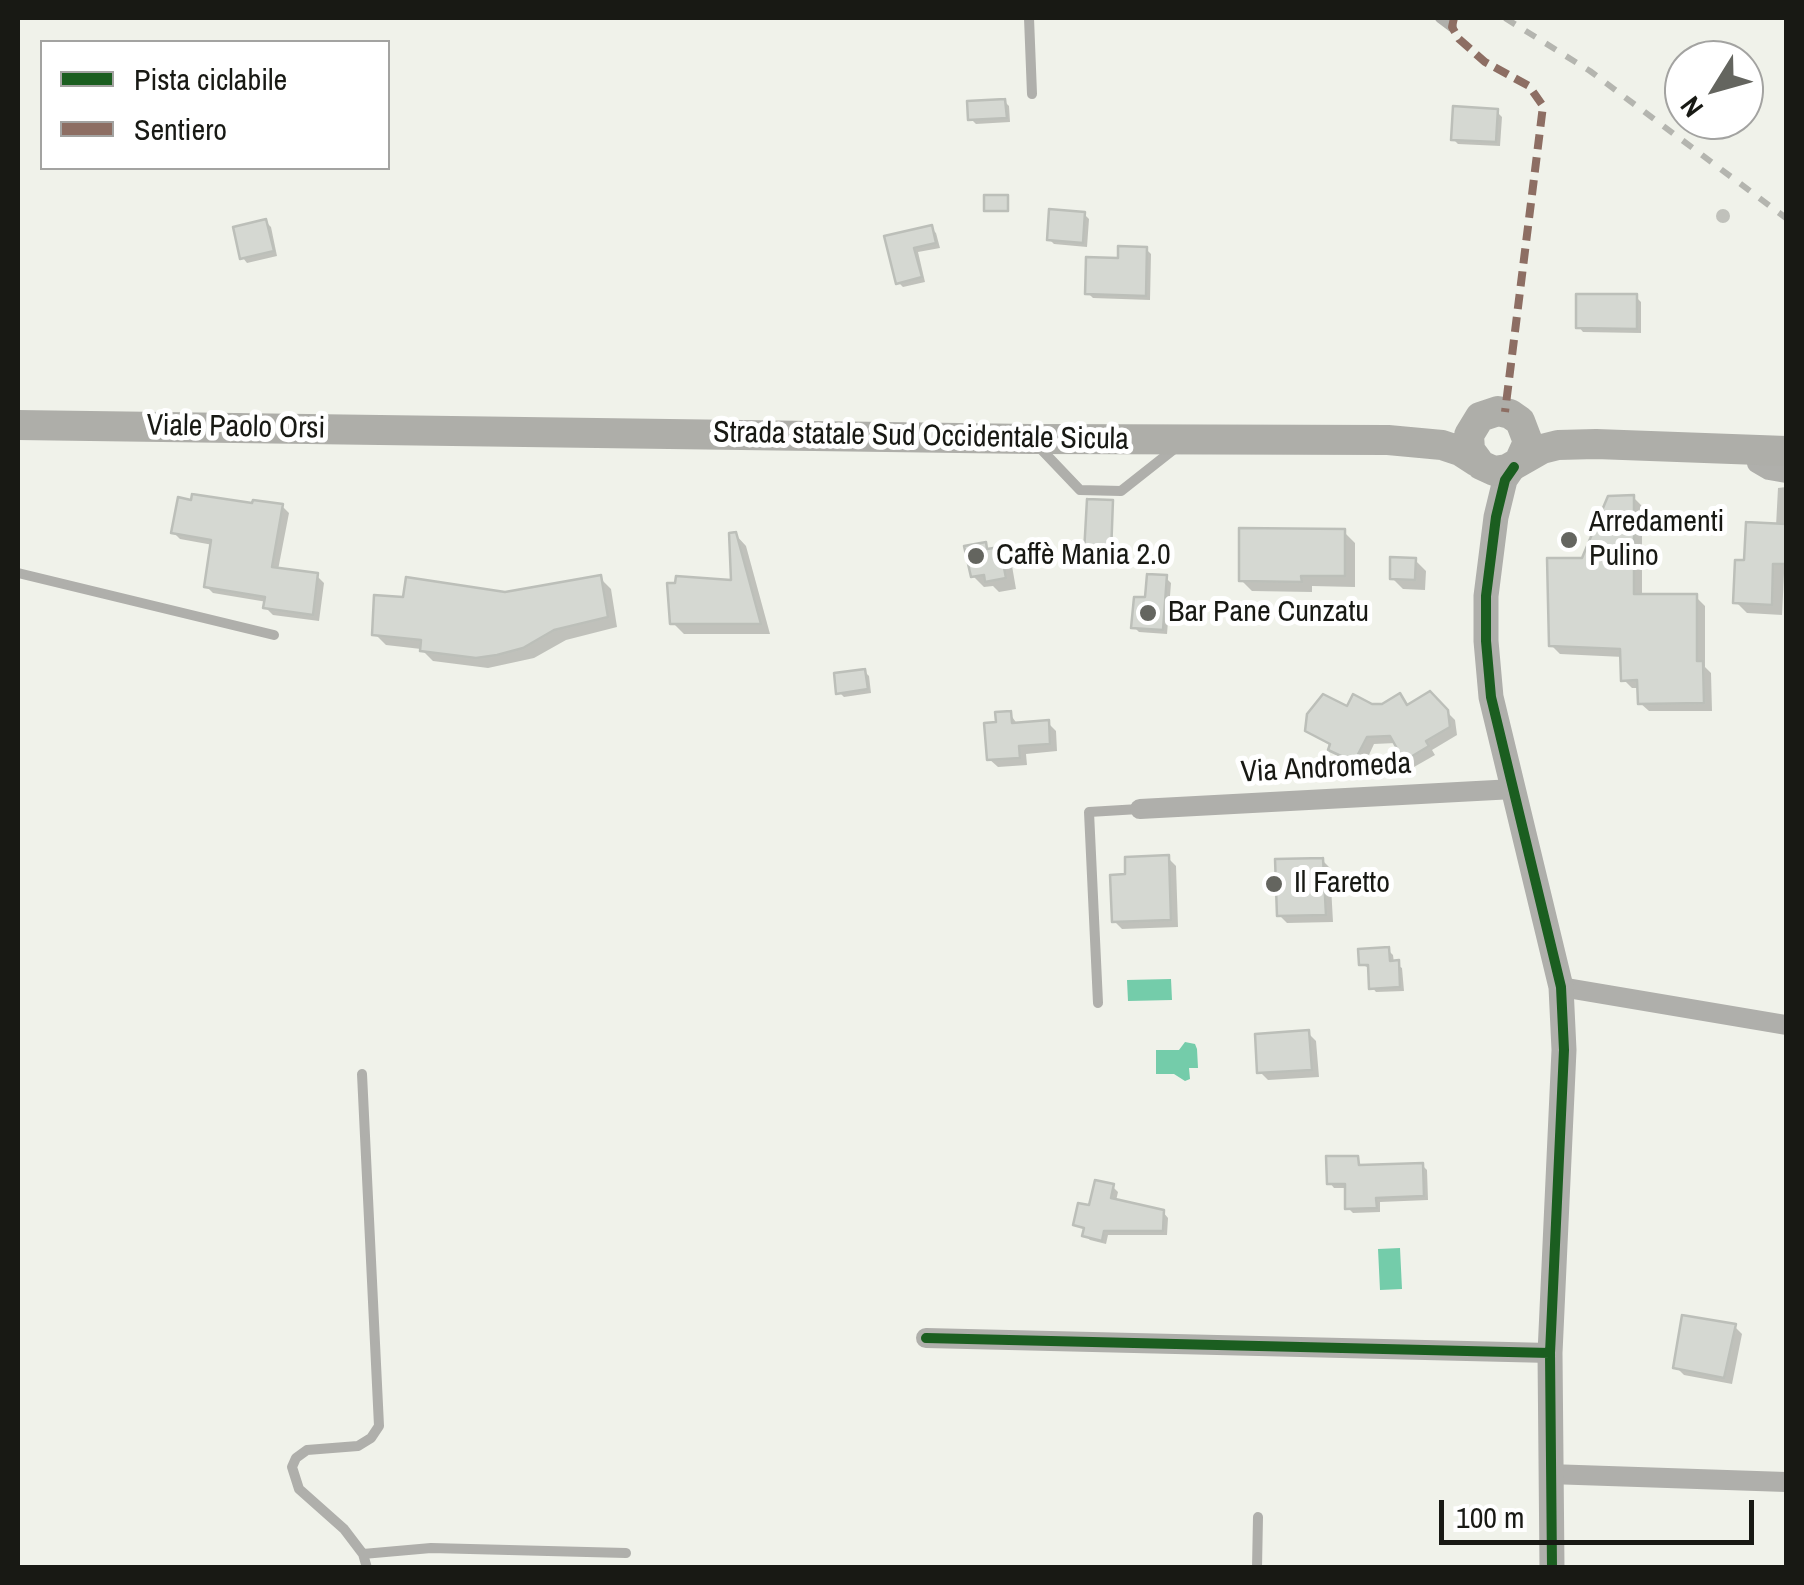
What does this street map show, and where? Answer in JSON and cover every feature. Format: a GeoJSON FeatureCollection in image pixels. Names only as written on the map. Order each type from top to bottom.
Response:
{"type":"FeatureCollection","features":[{"type":"Feature","properties":{"kind":"main road"},"geometry":{"type":"LineString","coordinates":[[1388,440],[1445,432],[1492,412],[1505,412],[1557,436],[1596,444]]}},
{"type":"Feature","properties":{"kind":"main road"},"geometry":{"type":"LineString","coordinates":[[1479,464],[1468,442],[1471,428],[1480,418]]}},
{"type":"Feature","properties":{"kind":"main road"},"geometry":{"type":"LineString","coordinates":[[1517,464],[1528,442],[1520,421]]}},
{"type":"Feature","properties":{"kind":"main road","name":"Viale Paolo Orsi"},"geometry":{"type":"LineString","coordinates":[[18,425],[454,432]]}},
{"type":"Feature","properties":{"kind":"main road","name":"Strada statale Sud Occidentale Sicula"},"geometry":{"type":"LineString","coordinates":[[454,432],[1388,440]]}},
{"type":"Feature","properties":{"kind":"main road"},"geometry":{"type":"LineString","coordinates":[[1388,440],[1442,445],[1494,470],[1517,464],[1542,449],[1596,444],[1786,451]]}},
{"type":"Feature","properties":{"kind":"street"},"geometry":{"type":"LineString","coordinates":[[1754,450],[1757,463],[1786,474]]}},
{"type":"Feature","properties":{"kind":"street"},"geometry":{"type":"LineString","coordinates":[[1479,464],[1496,517]]}},
{"type":"Feature","properties":{"kind":"street"},"geometry":{"type":"LineString","coordinates":[[1517,464],[1505,480],[1496,517],[1486,596],[1486,641],[1491,698],[1561,987],[1564,1050],[1550,1352],[1552,1568]]}},
{"type":"Feature","properties":{"kind":"street","name":"Via Andromeda"},"geometry":{"type":"LineString","coordinates":[[1140,808],[1514,789]]}},
{"type":"Feature","properties":{"kind":"street"},"geometry":{"type":"LineString","coordinates":[[1561,987],[1786,1026]]}},
{"type":"Feature","properties":{"kind":"street"},"geometry":{"type":"LineString","coordinates":[[926,1338],[1550,1352]]}},
{"type":"Feature","properties":{"kind":"street"},"geometry":{"type":"LineString","coordinates":[[1549,1474],[1786,1482]]}},
{"type":"Feature","properties":{"kind":"lane"},"geometry":{"type":"LineString","coordinates":[[1029,18],[1032,94]]}},
{"type":"Feature","properties":{"kind":"lane"},"geometry":{"type":"LineString","coordinates":[[1440,18],[1452,27]]}},
{"type":"Feature","properties":{"kind":"lane"},"geometry":{"type":"LineString","coordinates":[[1031,439],[1080,490],[1121,491],[1185,440]]}},
{"type":"Feature","properties":{"kind":"lane"},"geometry":{"type":"LineString","coordinates":[[18,573],[274,635]]}},
{"type":"Feature","properties":{"kind":"lane"},"geometry":{"type":"LineString","coordinates":[[1098,1003],[1089,812],[1140,808]]}},
{"type":"Feature","properties":{"kind":"lane"},"geometry":{"type":"LineString","coordinates":[[362,1074],[378,1426],[371,1438],[358,1446],[307,1450],[296,1458],[292,1468],[299,1488],[344,1529],[363,1554],[367,1568]]}},
{"type":"Feature","properties":{"kind":"lane"},"geometry":{"type":"LineString","coordinates":[[1257,1568],[1258,1517]]}},
{"type":"Feature","properties":{"kind":"lane"},"geometry":{"type":"LineString","coordinates":[[363,1554],[431,1548],[626,1553]]}},
{"type":"Feature","properties":{"kind":"shaded area"},"geometry":{"type":"Polygon","coordinates":[[[1171,979],[1172,1000],[1128,1001],[1127,980],[1171,979]]]}},
{"type":"Feature","properties":{"kind":"shaded area"},"geometry":{"type":"Polygon","coordinates":[[[1185,1042],[1195,1044],[1197,1049],[1198,1068],[1189,1068],[1190,1079],[1156,1074],[1156,1050],[1179,1050],[1185,1042]]]}},
{"type":"Feature","properties":{"kind":"shaded area"},"geometry":{"type":"Polygon","coordinates":[[[1400,1248],[1402,1289],[1380,1290],[1378,1249],[1400,1248]]]}},
{"type":"Feature","properties":{"kind":"building"},"geometry":{"type":"Polygon","coordinates":[[[1005,99],[1007,118],[968,120],[967,101],[1005,99]]]}},
{"type":"Feature","properties":{"kind":"building"},"geometry":{"type":"Polygon","coordinates":[[[1453,106],[1498,109],[1496,142],[1451,140],[1453,106]]]}},
{"type":"Feature","properties":{"kind":"building"},"geometry":{"type":"Polygon","coordinates":[[[984,195],[1008,195],[1008,211],[984,211],[984,195]]]}},
{"type":"Feature","properties":{"kind":"building"},"geometry":{"type":"Polygon","coordinates":[[[1049,209],[1085,212],[1083,243],[1047,240],[1049,209]]]}},
{"type":"Feature","properties":{"kind":"building"},"geometry":{"type":"Polygon","coordinates":[[[266,219],[274,251],[240,259],[233,227],[266,219]]]}},
{"type":"Feature","properties":{"kind":"building"},"geometry":{"type":"Polygon","coordinates":[[[932,225],[936,243],[914,248],[922,277],[896,284],[884,236],[932,225]]]}},
{"type":"Feature","properties":{"kind":"building"},"geometry":{"type":"Polygon","coordinates":[[[1118,246],[1147,247],[1146,296],[1085,294],[1086,257],[1118,258],[1118,246]]]}},
{"type":"Feature","properties":{"kind":"building"},"geometry":{"type":"Polygon","coordinates":[[[1576,294],[1637,294],[1637,329],[1576,328],[1576,294]]]}},
{"type":"Feature","properties":{"kind":"building"},"geometry":{"type":"Polygon","coordinates":[[[192,494],[283,504],[272,567],[318,573],[313,615],[263,608],[265,597],[204,587],[211,540],[171,533],[178,497],[191,500],[192,494]]]}},
{"type":"Feature","properties":{"kind":"building"},"geometry":{"type":"Polygon","coordinates":[[[1634,495],[1634,594],[1697,594],[1697,661],[1703,661],[1704,703],[1638,704],[1637,680],[1621,681],[1620,649],[1549,646],[1547,558],[1582,558],[1608,496],[1634,495]]]}},
{"type":"Feature","properties":{"kind":"building"},"geometry":{"type":"Polygon","coordinates":[[[1087,499],[1113,500],[1111,554],[1084,553],[1087,499]]]}},
{"type":"Feature","properties":{"kind":"building"},"geometry":{"type":"Polygon","coordinates":[[[1746,522],[1786,524],[1786,564],[1773,564],[1772,605],[1733,603],[1735,560],[1744,560],[1746,522]]]}},
{"type":"Feature","properties":{"kind":"building"},"geometry":{"type":"Polygon","coordinates":[[[1239,528],[1345,529],[1345,576],[1301,576],[1302,582],[1239,581],[1239,528]]]}},
{"type":"Feature","properties":{"kind":"building"},"geometry":{"type":"Polygon","coordinates":[[[736,532],[761,624],[670,624],[667,583],[675,583],[676,576],[731,580],[729,533],[736,532]]]}},
{"type":"Feature","properties":{"kind":"building"},"geometry":{"type":"Polygon","coordinates":[[[986,542],[987,549],[1000,547],[1006,578],[985,582],[984,575],[971,577],[964,546],[986,542]]]}},
{"type":"Feature","properties":{"kind":"building"},"geometry":{"type":"Polygon","coordinates":[[[1390,557],[1416,558],[1415,580],[1390,579],[1390,557]]]}},
{"type":"Feature","properties":{"kind":"building","name":"Bar Pane Cunzatu"},"geometry":{"type":"Polygon","coordinates":[[[1147,574],[1167,575],[1163,630],[1131,628],[1134,597],[1145,597],[1147,574]]]}},
{"type":"Feature","properties":{"kind":"building"},"geometry":{"type":"Polygon","coordinates":[[[601,575],[608,617],[554,630],[523,648],[497,655],[476,658],[420,651],[421,640],[372,635],[374,595],[403,597],[406,577],[505,592],[601,575]]]}},
{"type":"Feature","properties":{"kind":"building"},"geometry":{"type":"Polygon","coordinates":[[[865,669],[868,689],[836,694],[834,673],[865,669]]]}},
{"type":"Feature","properties":{"kind":"building"},"geometry":{"type":"Polygon","coordinates":[[[1430,691],[1448,710],[1450,727],[1426,741],[1429,746],[1404,761],[1390,736],[1367,737],[1354,762],[1328,750],[1330,744],[1305,731],[1307,714],[1323,694],[1347,706],[1353,694],[1372,704],[1382,704],[1400,693],[1407,705],[1430,691]]]}},
{"type":"Feature","properties":{"kind":"building"},"geometry":{"type":"Polygon","coordinates":[[[1011,711],[1012,723],[1049,720],[1050,744],[1019,746],[1020,758],[987,760],[984,723],[996,722],[995,712],[1011,711]]]}},
{"type":"Feature","properties":{"kind":"building"},"geometry":{"type":"Polygon","coordinates":[[[1169,855],[1171,920],[1112,922],[1110,875],[1125,874],[1125,857],[1169,855]]]}},
{"type":"Feature","properties":{"kind":"building"},"geometry":{"type":"Polygon","coordinates":[[[1323,858],[1326,915],[1277,916],[1275,859],[1323,858]]]}},
{"type":"Feature","properties":{"kind":"building"},"geometry":{"type":"Polygon","coordinates":[[[1389,947],[1390,961],[1399,960],[1400,987],[1369,989],[1368,965],[1359,965],[1358,949],[1389,947]]]}},
{"type":"Feature","properties":{"kind":"building"},"geometry":{"type":"Polygon","coordinates":[[[1309,1030],[1312,1070],[1257,1073],[1255,1034],[1309,1030]]]}},
{"type":"Feature","properties":{"kind":"building"},"geometry":{"type":"Polygon","coordinates":[[[1326,1156],[1358,1156],[1359,1165],[1423,1163],[1424,1196],[1376,1198],[1377,1208],[1345,1209],[1345,1184],[1327,1184],[1326,1156]]]}},
{"type":"Feature","properties":{"kind":"building"},"geometry":{"type":"Polygon","coordinates":[[[1095,1180],[1114,1184],[1111,1198],[1164,1210],[1163,1231],[1104,1231],[1102,1241],[1082,1236],[1084,1228],[1073,1225],[1078,1203],[1089,1205],[1095,1180]]]}},
{"type":"Feature","properties":{"kind":"building"},"geometry":{"type":"Polygon","coordinates":[[[1682,1315],[1736,1324],[1724,1378],[1673,1368],[1682,1315]]]}},
{"type":"Feature","properties":{"kind":"railway"},"geometry":{"type":"LineString","coordinates":[[1505,18],[1590,71],[1786,218]]}},
{"type":"Feature","properties":{"kind":"marked path"},"geometry":{"type":"LineString","coordinates":[[1454,18],[1452,27],[1459,39],[1485,62],[1529,86],[1543,106],[1505,412]]}},
{"type":"Feature","properties":{"kind":"cycle path"},"geometry":{"type":"LineString","coordinates":[[1514,467],[1505,480],[1496,517],[1486,596],[1486,641],[1491,697],[1561,987],[1564,1050],[1550,1353],[1552,1568]]}},
{"type":"Feature","properties":{"kind":"cycle path"},"geometry":{"type":"LineString","coordinates":[[926,1338],[1550,1353]]}},
{"type":"Feature","properties":{"kind":"place","name":"Arredamenti Pulino"},"geometry":{"type":"Point","coordinates":[1569,540]}},
{"type":"Feature","properties":{"kind":"place","name":"Caffè Mania 2.0"},"geometry":{"type":"Point","coordinates":[976,556]}},
{"type":"Feature","properties":{"kind":"place","name":"Bar Pane Cunzatu"},"geometry":{"type":"Point","coordinates":[1148,613]}},
{"type":"Feature","properties":{"kind":"place","name":"Il Faretto"},"geometry":{"type":"Point","coordinates":[1274,884]}}]}
